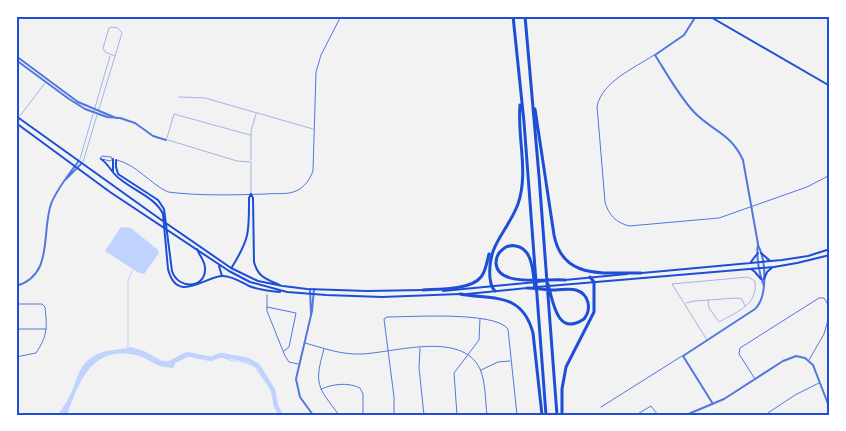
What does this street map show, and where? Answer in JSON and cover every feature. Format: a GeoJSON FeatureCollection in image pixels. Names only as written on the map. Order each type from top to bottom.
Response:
{"type":"FeatureCollection","features":[{"type":"Feature","properties":{"kind":"highway"},"geometry":{"type":"LineString","coordinates":[[513,16],[538,298],[544,415]]}},
{"type":"Feature","properties":{"kind":"highway"},"geometry":{"type":"LineString","coordinates":[[525,16],[556,415]]}},
{"type":"Feature","properties":{"kind":"highway"},"geometry":{"type":"LineString","coordinates":[[531,90],[554,235],[559,252],[569,263],[582,270],[641,273]]}},
{"type":"Feature","properties":{"kind":"highway"},"geometry":{"type":"LineString","coordinates":[[423,290],[465,286],[476,281],[483,274],[491,251],[514,212],[521,189],[521,99]]}},
{"type":"Feature","properties":{"kind":"highway"},"geometry":{"type":"LineString","coordinates":[[495,245],[490,265],[491,287],[495,291]]}},
{"type":"Feature","properties":{"kind":"highway"},"geometry":{"type":"LineString","coordinates":[[538,298],[530,260],[526,251],[520,247],[512,246],[501,250],[497,256],[496,263],[501,274],[510,280],[529,281],[554,280],[565,280]]}},
{"type":"Feature","properties":{"kind":"highway"},"geometry":{"type":"LineString","coordinates":[[527,288],[555,288],[574,290],[584,295],[589,307],[584,319],[572,324],[560,319],[555,311],[546,275]]}},
{"type":"Feature","properties":{"kind":"highway"},"geometry":{"type":"LineString","coordinates":[[562,415],[562,389],[566,368],[594,312],[594,282],[590,278]]}},
{"type":"Feature","properties":{"kind":"highway"},"geometry":{"type":"LineString","coordinates":[[460,294],[506,300],[517,304],[522,309],[529,320],[532,333],[544,415]]}},
{"type":"Feature","properties":{"kind":"main road"},"geometry":{"type":"LineString","coordinates":[[708,16],[830,86]]}},
{"type":"Feature","properties":{"kind":"main road"},"geometry":{"type":"LineString","coordinates":[[18,117],[169,226],[231,268],[258,280],[283,286],[312,289],[367,291],[462,290],[529,281]]}},
{"type":"Feature","properties":{"kind":"main road"},"geometry":{"type":"LineString","coordinates":[[16,123],[110,192],[238,277],[287,292]]}},
{"type":"Feature","properties":{"kind":"main road"},"geometry":{"type":"LineString","coordinates":[[101,159],[118,179],[161,209],[168,269],[170,276],[182,286],[190,287],[222,276],[260,290],[312,295],[382,297],[460,294],[527,288]]}},
{"type":"Feature","properties":{"kind":"main road"},"geometry":{"type":"LineString","coordinates":[[113,159],[113,172]]}},
{"type":"Feature","properties":{"kind":"main road"},"geometry":{"type":"LineString","coordinates":[[116,160],[118,174],[158,200],[164,209],[172,271],[174,278],[182,283],[189,285],[196,283],[200,281],[204,274],[205,264],[196,249]]}},
{"type":"Feature","properties":{"kind":"main road"},"geometry":{"type":"LineString","coordinates":[[110,192],[114,188]]}},
{"type":"Feature","properties":{"kind":"main road"},"geometry":{"type":"LineString","coordinates":[[231,268],[246,243],[249,232],[249,198],[251,194]]}},
{"type":"Feature","properties":{"kind":"main road"},"geometry":{"type":"LineString","coordinates":[[251,194],[256,271],[264,278],[283,286]]}},
{"type":"Feature","properties":{"kind":"main road"},"geometry":{"type":"LineString","coordinates":[[565,280],[763,262],[808,256],[830,249]]}},
{"type":"Feature","properties":{"kind":"main road"},"geometry":{"type":"LineString","coordinates":[[749,263],[758,253]]}},
{"type":"Feature","properties":{"kind":"main road"},"geometry":{"type":"LineString","coordinates":[[761,253],[771,261]]}},
{"type":"Feature","properties":{"kind":"main road"},"geometry":{"type":"LineString","coordinates":[[555,288],[594,282],[797,264],[830,255]]}},
{"type":"Feature","properties":{"kind":"main road"},"geometry":{"type":"LineString","coordinates":[[218,263],[222,276]]}},
{"type":"Feature","properties":{"kind":"main road"},"geometry":{"type":"LineString","coordinates":[[764,279],[766,272],[774,266]]}},
{"type":"Feature","properties":{"kind":"main road"},"geometry":{"type":"LineString","coordinates":[[748,268],[761,279]]}},
{"type":"Feature","properties":{"kind":"street"},"geometry":{"type":"LineString","coordinates":[[101,159],[100,157],[102,156],[111,157],[134,168],[168,192],[251,194],[296,191],[303,187],[311,177],[314,162],[315,80],[318,63],[341,16]]}},
{"type":"Feature","properties":{"kind":"street"},"geometry":{"type":"LineString","coordinates":[[696,16],[684,35],[608,85],[598,100],[604,202],[609,213],[619,223],[629,226],[716,219],[807,187],[830,175]]}},
{"type":"Feature","properties":{"kind":"street"},"geometry":{"type":"LineString","coordinates":[[654,55],[693,111],[728,137],[739,150],[746,165],[758,244],[759,268],[764,286]]}},
{"type":"Feature","properties":{"kind":"street"},"geometry":{"type":"LineString","coordinates":[[16,56],[47,81]]}},
{"type":"Feature","properties":{"kind":"street"},"geometry":{"type":"LineString","coordinates":[[16,60],[94,111],[138,124],[153,136],[166,140]]}},
{"type":"Feature","properties":{"kind":"street"},"geometry":{"type":"LineString","coordinates":[[76,167],[78,162]]}},
{"type":"Feature","properties":{"kind":"street"},"geometry":{"type":"LineString","coordinates":[[16,286],[32,279],[40,268],[50,206],[64,181],[81,164]]}},
{"type":"Feature","properties":{"kind":"street"},"geometry":{"type":"LineString","coordinates":[[601,407],[758,306],[763,298],[764,279],[763,262],[758,244]]}},
{"type":"Feature","properties":{"kind":"street"},"geometry":{"type":"LineString","coordinates":[[312,289],[311,315],[299,365],[297,384],[300,397],[313,415]]}},
{"type":"Feature","properties":{"kind":"street"},"geometry":{"type":"LineString","coordinates":[[267,295],[266,307],[287,360],[299,365]]}},
{"type":"Feature","properties":{"kind":"street"},"geometry":{"type":"LineString","coordinates":[[755,379],[739,354],[740,348],[819,298],[824,298],[830,308]]}},
{"type":"Feature","properties":{"kind":"street"},"geometry":{"type":"LineString","coordinates":[[16,304],[42,304],[45,307],[47,329],[36,353],[16,357]]}},
{"type":"Feature","properties":{"kind":"street"},"geometry":{"type":"LineString","coordinates":[[266,307],[296,313],[289,347],[283,351]]}},
{"type":"Feature","properties":{"kind":"street"},"geometry":{"type":"LineString","coordinates":[[809,360],[824,334],[830,313]]}},
{"type":"Feature","properties":{"kind":"street"},"geometry":{"type":"LineString","coordinates":[[394,415],[393,389],[384,322],[386,318],[480,318],[499,322],[506,326],[509,334],[517,415]]}},
{"type":"Feature","properties":{"kind":"street"},"geometry":{"type":"LineString","coordinates":[[457,415],[453,376],[479,340],[480,318]]}},
{"type":"Feature","properties":{"kind":"street"},"geometry":{"type":"LineString","coordinates":[[16,329],[47,329]]}},
{"type":"Feature","properties":{"kind":"street"},"geometry":{"type":"LineString","coordinates":[[304,343],[355,354],[420,347],[451,348],[468,355],[480,370],[487,415]]}},
{"type":"Feature","properties":{"kind":"street"},"geometry":{"type":"LineString","coordinates":[[420,347],[419,368],[424,415]]}},
{"type":"Feature","properties":{"kind":"street"},"geometry":{"type":"LineString","coordinates":[[325,348],[318,375],[320,389],[339,415]]}},
{"type":"Feature","properties":{"kind":"street"},"geometry":{"type":"LineString","coordinates":[[683,356],[713,404]]}},
{"type":"Feature","properties":{"kind":"street"},"geometry":{"type":"LineString","coordinates":[[686,415],[724,399],[783,361],[796,356],[809,360],[815,369],[830,411],[826,415]]}},
{"type":"Feature","properties":{"kind":"street"},"geometry":{"type":"LineString","coordinates":[[480,370],[498,362],[512,361]]}},
{"type":"Feature","properties":{"kind":"street"},"geometry":{"type":"LineString","coordinates":[[765,415],[795,395],[820,383]]}},
{"type":"Feature","properties":{"kind":"street"},"geometry":{"type":"LineString","coordinates":[[320,389],[340,384],[357,386],[363,394],[363,415]]}},
{"type":"Feature","properties":{"kind":"street"},"geometry":{"type":"LineString","coordinates":[[636,415],[651,406],[658,415]]}},
{"type":"Feature","properties":{"kind":"lane"},"geometry":{"type":"LineString","coordinates":[[81,164],[122,33],[121,30],[114,27],[109,28],[103,48],[105,52],[114,56]]}},
{"type":"Feature","properties":{"kind":"lane"},"geometry":{"type":"LineString","coordinates":[[78,162],[110,55]]}},
{"type":"Feature","properties":{"kind":"lane"},"geometry":{"type":"LineString","coordinates":[[18,117],[47,81]]}},
{"type":"Feature","properties":{"kind":"lane"},"geometry":{"type":"LineString","coordinates":[[179,97],[206,98],[314,129]]}},
{"type":"Feature","properties":{"kind":"lane"},"geometry":{"type":"LineString","coordinates":[[251,194],[250,135],[257,113]]}},
{"type":"Feature","properties":{"kind":"lane"},"geometry":{"type":"LineString","coordinates":[[250,135],[174,114],[166,140],[237,161],[251,162]]}},
{"type":"Feature","properties":{"kind":"lane"},"geometry":{"type":"LineString","coordinates":[[707,340],[672,284],[750,277],[755,281],[756,293],[752,301],[719,322],[709,308],[708,300]]}},
{"type":"Feature","properties":{"kind":"lane"},"geometry":{"type":"LineString","coordinates":[[684,304],[694,301],[737,298],[742,299],[745,306]]}},
{"type":"Feature","properties":{"kind":"water"},"geometry":{"type":"Polygon","coordinates":[[[121,227],[131,228],[158,250],[159,253],[144,274],[139,273],[105,251],[121,227]]]}},
{"type":"Feature","properties":{"kind":"water"},"geometry":{"type":"Polygon","coordinates":[[[131,347],[144,351],[162,361],[176,362],[173,368],[163,367],[139,356],[110,355],[99,360],[83,377],[67,415],[58,415],[69,398],[80,371],[87,361],[100,353],[131,347]]]}},
{"type":"Feature","properties":{"kind":"waterway"},"geometry":{"type":"LineString","coordinates":[[128,348],[128,281],[132,271]]}},
{"type":"Feature","properties":{"kind":"waterway"},"geometry":{"type":"LineString","coordinates":[[170,363],[187,354],[211,359],[220,355],[248,360],[258,366],[273,390],[276,406],[281,415]]}},
{"type":"Feature","properties":{"kind":"waterway"},"geometry":{"type":"LineString","coordinates":[[176,362],[189,356],[209,360],[222,357],[232,361],[240,361],[254,366],[276,396]]}}]}
